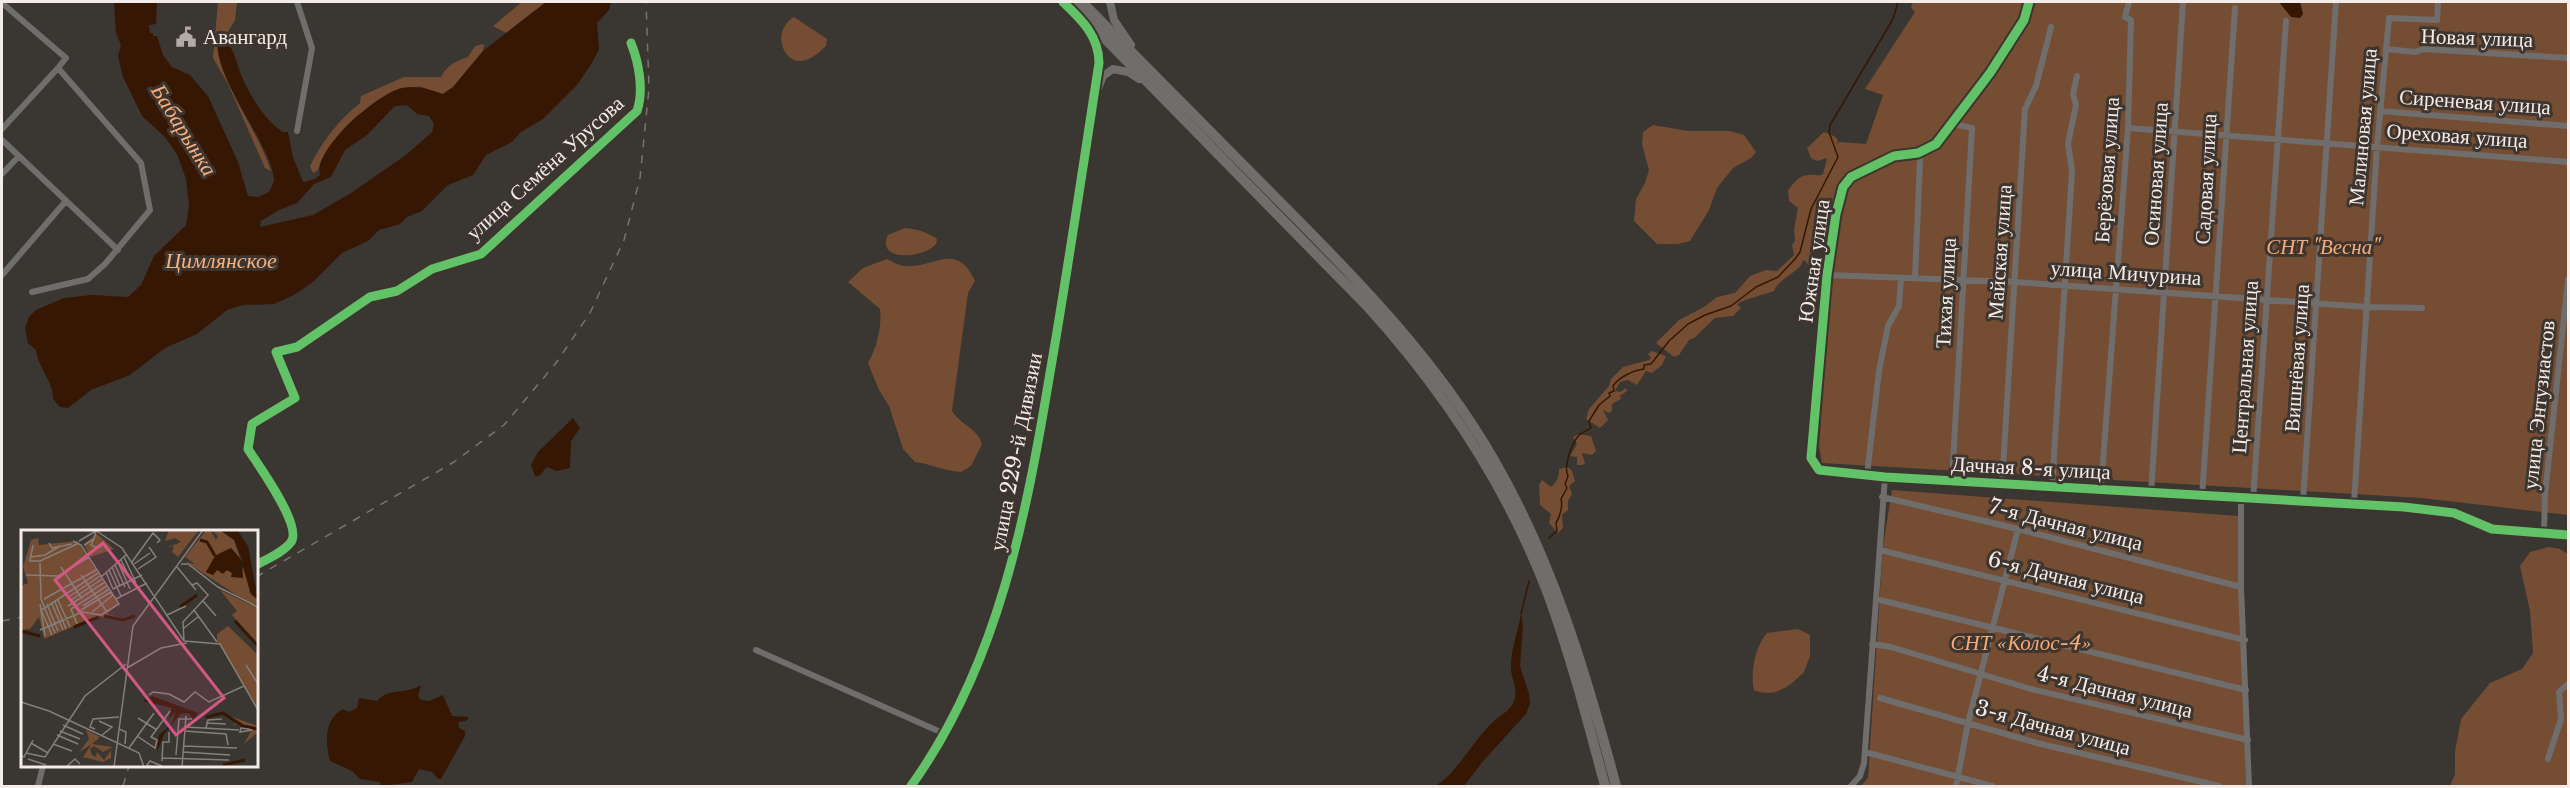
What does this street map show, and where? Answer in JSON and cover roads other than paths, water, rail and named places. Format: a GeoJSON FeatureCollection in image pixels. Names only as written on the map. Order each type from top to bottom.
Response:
{"type":"FeatureCollection","features":[{"type":"Feature","properties":{"kind":"highway"},"geometry":{"type":"LineString","coordinates":[[1069,2],[1281,217],[1400,343],[1457,419],[1484,462],[1524,539],[1547,593],[1578,683],[1605,786]]}},
{"type":"Feature","properties":{"kind":"highway"},"geometry":{"type":"LineString","coordinates":[[1082,2],[1380,306],[1436,374],[1479,435],[1518,504],[1556,590],[1587,680],[1616,786]]}},
{"type":"Feature","properties":{"kind":"street"},"geometry":{"type":"LineString","coordinates":[[297,2],[312,48],[297,131]]}},
{"type":"Feature","properties":{"kind":"street"},"geometry":{"type":"LineString","coordinates":[[1063,2],[1085,24],[1097,46],[1099,63],[1092,104]]}},
{"type":"Feature","properties":{"kind":"street"},"geometry":{"type":"LineString","coordinates":[[1110,2],[1111,13],[1121,33],[1173,88],[1192,113]]}},
{"type":"Feature","properties":{"kind":"street","name":"Южная улица"},"geometry":{"type":"LineString","coordinates":[[1819,470],[1811,458],[1827,275],[1836,214],[1843,187],[1851,177],[1894,156],[1918,153],[1936,144],[1953,124],[2024,21],[2029,2]]}},
{"type":"Feature","properties":{"kind":"street","name":"Берёзовая улица"},"geometry":{"type":"LineString","coordinates":[[2101,489],[2128,128],[2131,20],[2125,17],[2129,2]]}},
{"type":"Feature","properties":{"kind":"street","name":"Осиновая улица"},"geometry":{"type":"LineString","coordinates":[[2151,493],[2183,2]]}},
{"type":"Feature","properties":{"kind":"street","name":"Вишнёвая улица"},"geometry":{"type":"LineString","coordinates":[[2303,501],[2336,2]]}},
{"type":"Feature","properties":{"kind":"street","name":"Малиновая улица"},"geometry":{"type":"LineString","coordinates":[[2354,503],[2377,147],[2389,18],[2437,20],[2438,2]]}},
{"type":"Feature","properties":{"kind":"street"},"geometry":{"type":"LineString","coordinates":[[2,3],[66,58],[2,129]]}},
{"type":"Feature","properties":{"kind":"street","name":"Садовая улица"},"geometry":{"type":"LineString","coordinates":[[2202,496],[2235,8]]}},
{"type":"Feature","properties":{"kind":"street","name":"Центральная улица"},"geometry":{"type":"LineString","coordinates":[[2253,500],[2286,21]]}},
{"type":"Feature","properties":{"kind":"street","name":"Майская улица"},"geometry":{"type":"LineString","coordinates":[[2002,484],[2025,109],[2036,86],[2051,27]]}},
{"type":"Feature","properties":{"kind":"street","name":"улица Семёна Урусова"},"geometry":{"type":"LineString","coordinates":[[258,564],[286,547],[293,541],[294,536],[291,519],[248,449],[252,424],[295,398],[276,352],[297,347],[370,297],[398,291],[432,269],[481,254],[637,111],[640,104],[638,60],[631,43]]}},
{"type":"Feature","properties":{"kind":"street","name":"Новая улица"},"geometry":{"type":"LineString","coordinates":[[2385,49],[2415,52],[2424,49],[2568,58]]}},
{"type":"Feature","properties":{"kind":"street"},"geometry":{"type":"LineString","coordinates":[[32,292],[88,279],[118,250],[150,210],[141,163],[57,68]]}},
{"type":"Feature","properties":{"kind":"street"},"geometry":{"type":"LineString","coordinates":[[1092,104],[1101,80],[1109,70],[1120,69],[1135,76],[1234,175],[1281,217]]}},
{"type":"Feature","properties":{"kind":"street"},"geometry":{"type":"LineString","coordinates":[[2052,486],[2072,171],[2068,144],[2076,105],[2073,94],[2077,76]]}},
{"type":"Feature","properties":{"kind":"street","name":"улица 229-й Дивизии"},"geometry":{"type":"LineString","coordinates":[[911,786],[945,734],[999,608],[1018,545],[1032,483],[1092,104]]}},
{"type":"Feature","properties":{"kind":"street","name":"Сиреневая улица"},"geometry":{"type":"LineString","coordinates":[[2380,111],[2568,126]]}},
{"type":"Feature","properties":{"kind":"street","name":"Тихая улица"},"geometry":{"type":"LineString","coordinates":[[1952,481],[1972,128],[1953,124]]}},
{"type":"Feature","properties":{"kind":"street","name":"Ореховая улица"},"geometry":{"type":"LineString","coordinates":[[2128,128],[2568,162]]}},
{"type":"Feature","properties":{"kind":"street"},"geometry":{"type":"LineString","coordinates":[[2,140],[118,250]]}},
{"type":"Feature","properties":{"kind":"street"},"geometry":{"type":"LineString","coordinates":[[1915,278],[1920,160],[1918,153]]}},
{"type":"Feature","properties":{"kind":"street"},"geometry":{"type":"LineString","coordinates":[[2,174],[19,156]]}},
{"type":"Feature","properties":{"kind":"street"},"geometry":{"type":"LineString","coordinates":[[2,275],[65,202]]}},
{"type":"Feature","properties":{"kind":"street","name":"улица Мичурина"},"geometry":{"type":"LineString","coordinates":[[1827,275],[1963,279],[2367,307],[2422,308]]}},
{"type":"Feature","properties":{"kind":"street"},"geometry":{"type":"LineString","coordinates":[[1867,475],[1879,371],[1888,326],[1899,306],[1900,278]]}},
{"type":"Feature","properties":{"kind":"street","name":"улица Энтузиастов"},"geometry":{"type":"LineString","coordinates":[[2544,533],[2545,494],[2568,280]]}},
{"type":"Feature","properties":{"kind":"street","name":"Дачная 8-я улица"},"geometry":{"type":"LineString","coordinates":[[1819,470],[1885,477],[2253,500],[2354,503],[2454,513],[2492,529],[2568,535]]}},
{"type":"Feature","properties":{"kind":"street"},"geometry":{"type":"LineString","coordinates":[[1851,786],[1860,776],[1865,752],[1885,477]]}},
{"type":"Feature","properties":{"kind":"street","name":"7-я Дачная улица"},"geometry":{"type":"LineString","coordinates":[[1882,497],[2018,529],[2241,587]]}},
{"type":"Feature","properties":{"kind":"street"},"geometry":{"type":"LineString","coordinates":[[2241,499],[2241,587],[2245,640],[2249,786]]}},
{"type":"Feature","properties":{"kind":"street"},"geometry":{"type":"LineString","coordinates":[[1956,786],[1968,723],[2018,529]]}},
{"type":"Feature","properties":{"kind":"street","name":"6-я Дачная улица"},"geometry":{"type":"LineString","coordinates":[[1880,550],[2006,579],[2245,640]]}},
{"type":"Feature","properties":{"kind":"street"},"geometry":{"type":"LineString","coordinates":[[1876,598],[2246,690]]}},
{"type":"Feature","properties":{"kind":"street","name":"4-я Дачная улица"},"geometry":{"type":"LineString","coordinates":[[1872,644],[1891,647],[2062,697],[2248,740]]}},
{"type":"Feature","properties":{"kind":"street"},"geometry":{"type":"LineString","coordinates":[[756,650],[945,734]]}},
{"type":"Feature","properties":{"kind":"street"},"geometry":{"type":"LineString","coordinates":[[2548,759],[2561,719],[2559,692],[2568,684]]}},
{"type":"Feature","properties":{"kind":"street","name":"3-я Дачная улица"},"geometry":{"type":"LineString","coordinates":[[1880,698],[2037,743],[2219,786]]}},
{"type":"Feature","properties":{"kind":"street"},"geometry":{"type":"LineString","coordinates":[[1865,752],[1992,786]]}},
{"type":"Feature","properties":{"kind":"street"},"geometry":{"type":"LineString","coordinates":[[38,786],[43,767]]}},
{"type":"Feature","properties":{"kind":"water","name":"Цимлянское"},"geometry":{"type":"Polygon","coordinates":[[[114,2],[157,2],[156,24],[149,25],[150,33],[157,36],[163,55],[172,67],[190,75],[208,96],[238,162],[248,196],[258,197],[269,192],[274,179],[262,145],[222,66],[217,48],[219,32],[230,47],[243,80],[258,106],[276,127],[283,132],[288,132],[293,157],[303,182],[320,175],[326,151],[349,124],[391,92],[413,87],[443,94],[453,87],[483,51],[546,2],[611,2],[609,10],[597,23],[599,49],[577,85],[543,119],[521,132],[512,142],[486,155],[473,175],[448,185],[422,211],[407,217],[400,224],[379,230],[368,241],[342,253],[313,282],[294,295],[274,304],[244,305],[227,310],[197,334],[165,348],[130,375],[91,390],[68,408],[60,407],[53,399],[51,387],[36,350],[28,343],[25,328],[29,317],[36,310],[64,298],[92,295],[128,297],[141,285],[154,256],[186,225],[189,206],[186,179],[177,154],[164,136],[142,116],[123,77],[118,56],[121,45],[116,33],[114,2]],[[407,105],[395,106],[367,135],[345,150],[331,177],[314,184],[297,203],[261,221],[260,227],[313,215],[351,193],[406,155],[432,132],[434,124],[429,116],[417,114],[407,105]]]}},
{"type":"Feature","properties":{"kind":"water"},"geometry":{"type":"Polygon","coordinates":[[[2279,2],[2300,2],[2303,14],[2300,18],[2291,17],[2279,2]]]}},
{"type":"Feature","properties":{"kind":"water"},"geometry":{"type":"Polygon","coordinates":[[[573,418],[580,428],[571,441],[570,468],[557,471],[547,467],[539,476],[535,476],[531,465],[538,452],[573,418]]]}},
{"type":"Feature","properties":{"kind":"water"},"geometry":{"type":"Polygon","coordinates":[[[1521,614],[1523,626],[1520,666],[1530,704],[1526,714],[1484,760],[1464,786],[1435,786],[1451,773],[1486,729],[1514,702],[1515,691],[1511,663],[1521,614]]]}},
{"type":"Feature","properties":{"kind":"water"},"geometry":{"type":"Polygon","coordinates":[[[421,685],[418,696],[421,700],[429,701],[443,695],[452,716],[469,717],[466,721],[458,722],[459,728],[465,731],[465,736],[441,779],[438,779],[432,772],[419,769],[412,782],[381,786],[380,782],[360,779],[352,771],[330,761],[327,746],[329,725],[337,713],[343,709],[349,712],[357,708],[359,698],[377,701],[392,692],[409,690],[421,685]]]}},
{"type":"Feature","properties":{"kind":"waterway"},"geometry":{"type":"LineString","coordinates":[[1549,538],[1557,531],[1556,523],[1561,511],[1561,499],[1567,488],[1565,484],[1568,476],[1567,461],[1571,449],[1579,435],[1591,428],[1589,421],[1599,405],[1610,396],[1609,393],[1614,391],[1613,386],[1627,374],[1644,369],[1644,365],[1651,364],[1669,341],[1688,324],[1731,306],[1756,287],[1778,277],[1800,252],[1811,209],[1838,157],[1829,132],[1830,125],[1893,19],[1898,2]]}},
{"type":"Feature","properties":{"kind":"waterway"},"geometry":{"type":"LineString","coordinates":[[1521,614],[1529,581]]}},
{"type":"Feature","properties":{"kind":"railway"},"geometry":{"type":"LineString","coordinates":[[258,576],[454,462],[504,425],[556,363],[590,313],[624,240],[640,178],[649,88],[646,2]]}},
{"type":"Feature","properties":{"kind":"railway"},"geometry":{"type":"LineString","coordinates":[[2,621],[21,617]]}},
{"type":"Feature","properties":{"kind":"railway"},"geometry":{"type":"LineString","coordinates":[[123,786],[129,767]]}},
{"type":"Feature","properties":{"kind":"place","name":"Авангард"},"geometry":{"type":"Point","coordinates":[186,37]}},
{"type":"Feature","properties":{"kind":"water label","name":"Бабарынка"},"geometry":{"type":"Point","coordinates":[184,130]}},
{"type":"Feature","properties":{"kind":"park label","name":"СНТ \"Весна\""},"geometry":{"type":"Point","coordinates":[2323,247]}},
{"type":"Feature","properties":{"kind":"park label","name":"СНТ «Колос-4»"},"geometry":{"type":"Point","coordinates":[2021,643]}}]}
